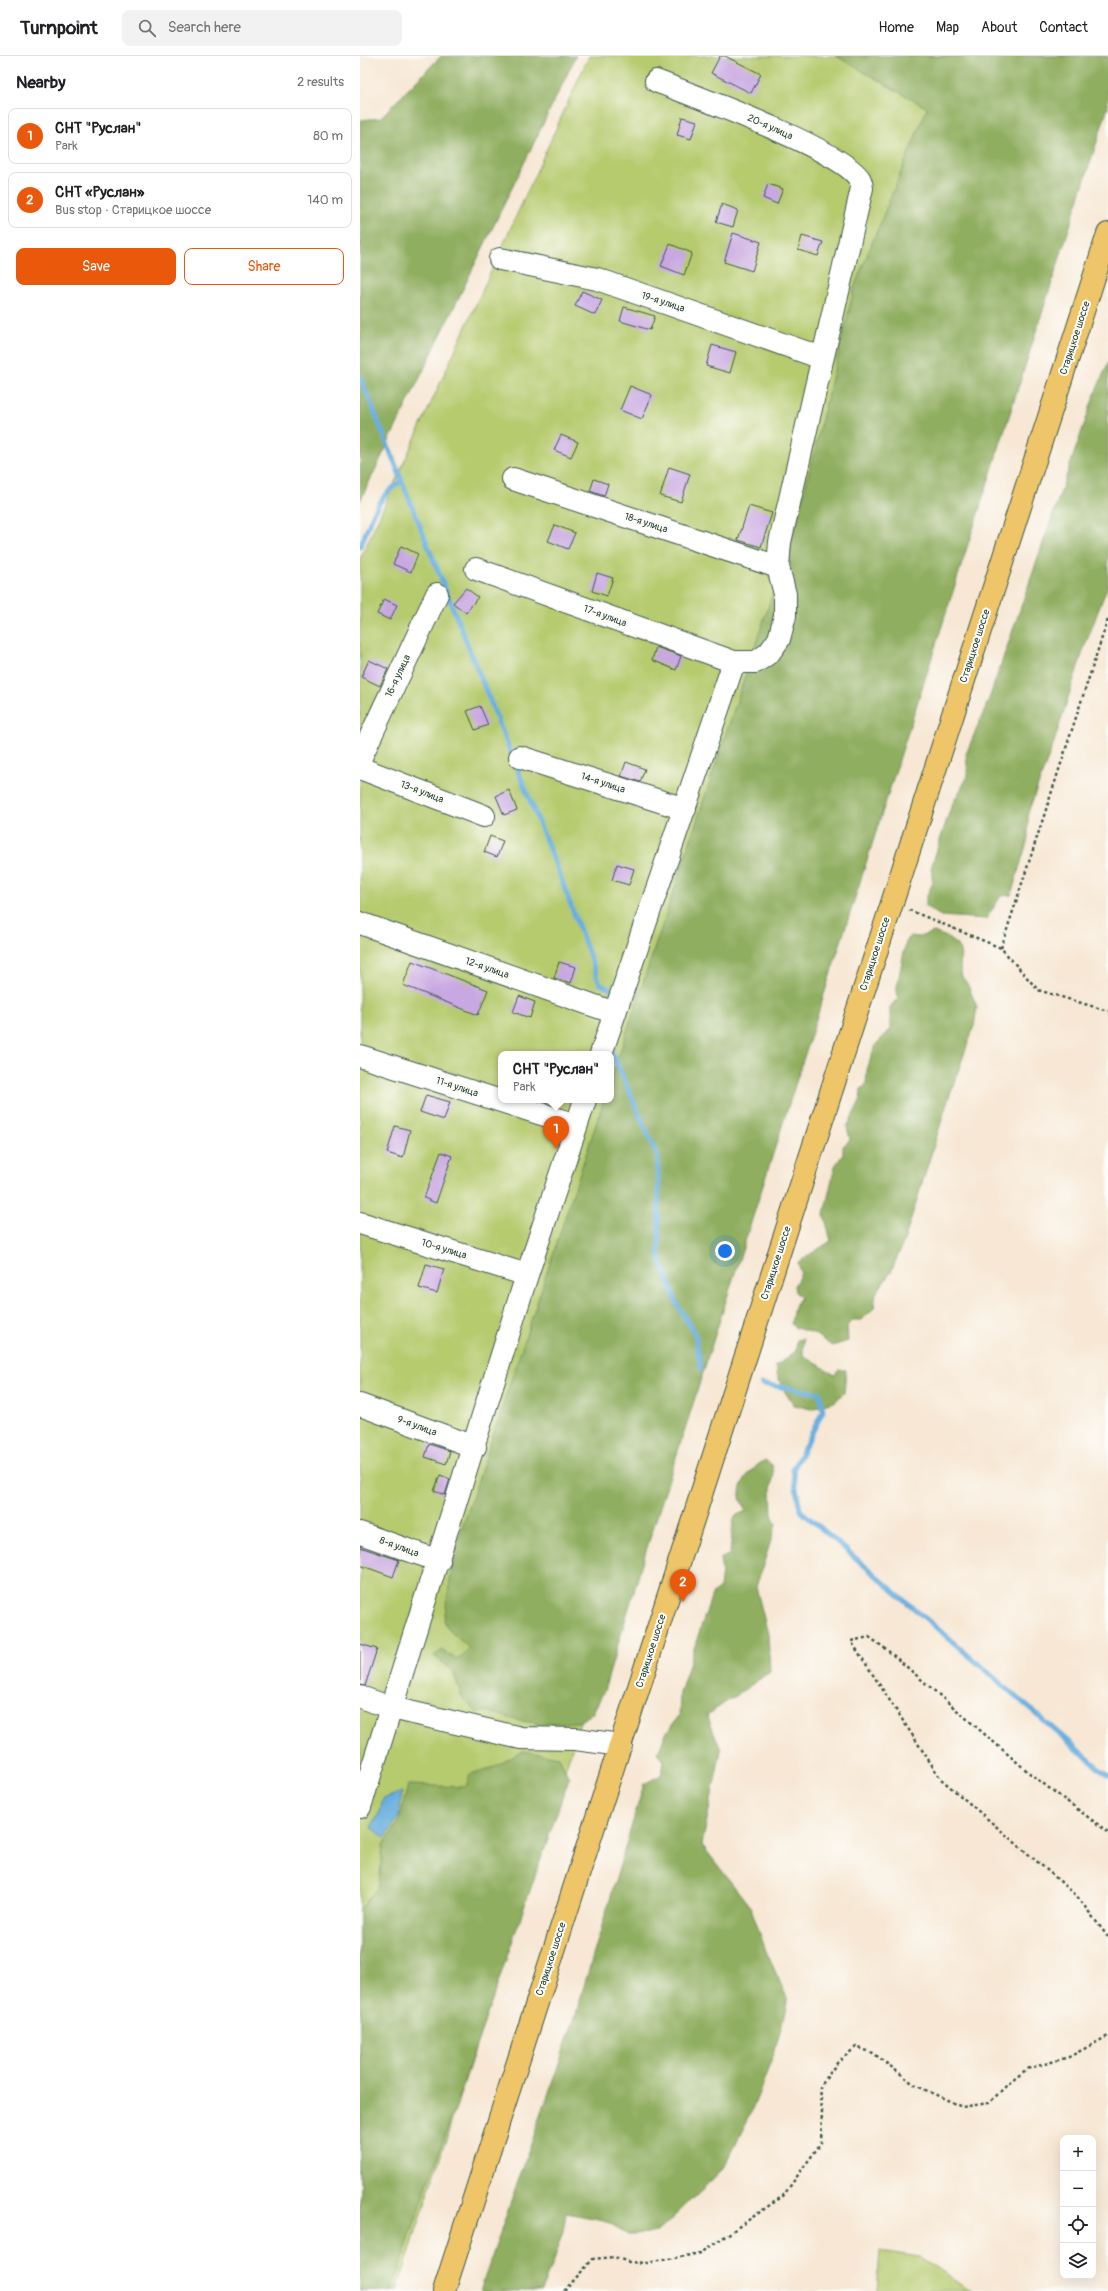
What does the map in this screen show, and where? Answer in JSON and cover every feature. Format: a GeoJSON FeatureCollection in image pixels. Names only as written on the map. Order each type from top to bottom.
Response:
{"type":"FeatureCollection","features":[{"type":"Feature","properties":{"kind":"main road","name":"Старицкое шоссе"},"geometry":{"type":"LineString","coordinates":[[444,2291],[1108,234]]}},
{"type":"Feature","properties":{"kind":"street","name":"20-я улица"},"geometry":{"type":"LineString","coordinates":[[656,81],[742,114],[812,146],[846,166],[860,179],[862,188],[861,198],[822,358]]}},
{"type":"Feature","properties":{"kind":"street","name":"19-я улица"},"geometry":{"type":"LineString","coordinates":[[500,259],[597,280],[822,358]]}},
{"type":"Feature","properties":{"kind":"street"},"geometry":{"type":"LineString","coordinates":[[602,1051],[734,662],[756,662],[769,653],[779,639],[785,616],[785,601],[778,567],[780,542],[822,358]]}},
{"type":"Feature","properties":{"kind":"street","name":"18-я улица"},"geometry":{"type":"LineString","coordinates":[[513,478],[778,567]]}},
{"type":"Feature","properties":{"kind":"street","name":"17-я улица"},"geometry":{"type":"LineString","coordinates":[[476,568],[734,662]]}},
{"type":"Feature","properties":{"kind":"street","name":"16-я улица"},"geometry":{"type":"LineString","coordinates":[[360,759],[437,594]]}},
{"type":"Feature","properties":{"kind":"street","name":"14-я улица"},"geometry":{"type":"LineString","coordinates":[[520,757],[685,808]]}},
{"type":"Feature","properties":{"kind":"street","name":"13-я улица"},"geometry":{"type":"LineString","coordinates":[[360,768],[484,816]]}},
{"type":"Feature","properties":{"kind":"street","name":"12-я улица"},"geometry":{"type":"LineString","coordinates":[[360,923],[615,1013]]}},
{"type":"Feature","properties":{"kind":"street","name":"11-я улица"},"geometry":{"type":"LineString","coordinates":[[360,1056],[498,1101]]}},
{"type":"Feature","properties":{"kind":"street","name":"11-я улица"},"geometry":{"type":"LineString","coordinates":[[505,1103],[576,1126]]}},
{"type":"Feature","properties":{"kind":"street"},"geometry":{"type":"LineString","coordinates":[[360,1807],[527,1275],[584,1103]]}},
{"type":"Feature","properties":{"kind":"street","name":"10-я улица"},"geometry":{"type":"LineString","coordinates":[[360,1223],[527,1275]]}},
{"type":"Feature","properties":{"kind":"street","name":"9-я улица"},"geometry":{"type":"LineString","coordinates":[[360,1406],[474,1447]]}},
{"type":"Feature","properties":{"kind":"street","name":"8-я улица"},"geometry":{"type":"LineString","coordinates":[[360,1532],[438,1561]]}},
{"type":"Feature","properties":{"kind":"street"},"geometry":{"type":"LineString","coordinates":[[360,1697],[392,1708],[521,1738],[576,1739],[620,1745]]}},
{"type":"Feature","properties":{"kind":"path"},"geometry":{"type":"LineString","coordinates":[[1001,948],[1108,619]]}},
{"type":"Feature","properties":{"kind":"path"},"geometry":{"type":"LineString","coordinates":[[892,903],[1001,948],[1038,990],[1108,1011]]}},
{"type":"Feature","properties":{"kind":"path"},"geometry":{"type":"LineString","coordinates":[[1108,1832],[1034,1776],[886,1649],[869,1637],[851,1641],[941,1779],[1076,1895],[1108,1938]]}},
{"type":"Feature","properties":{"kind":"path"},"geometry":{"type":"LineString","coordinates":[[564,2291],[593,2259],[614,2257],[628,2262],[647,2263],[701,2253],[783,2196],[821,2143],[822,2110],[820,2087],[837,2063],[856,2047],[873,2052],[915,2085],[962,2107],[990,2103],[1006,2085],[1027,2070],[1069,2057],[1108,2036]]}},
{"type":"Feature","properties":{"kind":"green space"},"geometry":{"type":"Polygon","coordinates":[[[441,56],[576,56],[360,501],[360,120],[380,118],[441,56]]]}},
{"type":"Feature","properties":{"kind":"green space"},"geometry":{"type":"Polygon","coordinates":[[[589,56],[1079,56],[575,1739],[397,2291],[360,2291],[360,559],[589,56]]]}},
{"type":"Feature","properties":{"kind":"green space"},"geometry":{"type":"Polygon","coordinates":[[[836,56],[1108,56],[1108,107],[645,1554],[604,1691],[592,1714],[578,1722],[541,1724],[515,1720],[488,1711],[477,1713],[462,1697],[453,1671],[434,1656],[441,1650],[456,1659],[463,1655],[469,1648],[449,1630],[444,1621],[454,1553],[603,1103],[614,1103],[614,1070],[798,517],[855,285],[927,108],[836,56]]]}},
{"type":"Feature","properties":{"kind":"green space"},"geometry":{"type":"Polygon","coordinates":[[[1108,363],[1108,585],[1083,651],[1054,742],[1028,813],[1028,839],[1011,895],[1001,896],[986,919],[941,916],[926,907],[926,898],[933,882],[931,868],[951,807],[968,776],[966,754],[989,699],[1094,396],[1108,363]]]}},
{"type":"Feature","properties":{"kind":"green space"},"geometry":{"type":"Polygon","coordinates":[[[934,932],[949,938],[958,945],[961,954],[960,967],[962,977],[967,983],[977,1007],[974,1026],[949,1097],[904,1241],[891,1272],[876,1293],[874,1308],[862,1320],[852,1320],[847,1326],[848,1341],[832,1346],[813,1333],[796,1328],[791,1324],[794,1307],[801,1297],[795,1292],[794,1286],[801,1273],[798,1262],[831,1241],[824,1214],[835,1166],[843,1154],[843,1146],[850,1140],[847,1127],[860,1101],[861,1089],[866,1085],[867,1070],[875,1045],[890,1030],[890,1007],[898,998],[896,992],[906,941],[911,936],[919,937],[934,932]]]}},
{"type":"Feature","properties":{"kind":"green space"},"geometry":{"type":"Polygon","coordinates":[[[803,1339],[803,1355],[835,1375],[838,1370],[846,1370],[844,1393],[836,1401],[811,1409],[794,1405],[782,1387],[776,1366],[796,1351],[797,1340],[803,1339]]]}},
{"type":"Feature","properties":{"kind":"green space"},"geometry":{"type":"Polygon","coordinates":[[[765,1460],[772,1465],[774,1474],[771,1489],[772,1514],[776,1525],[756,1587],[768,1634],[770,1672],[707,1715],[721,1750],[702,1845],[751,1908],[766,1951],[788,2000],[775,2051],[751,2113],[723,2169],[657,2233],[628,2234],[604,2220],[566,2213],[563,2231],[542,2291],[480,2291],[574,2020],[644,1784],[661,1775],[664,1761],[658,1753],[666,1733],[679,1716],[680,1693],[697,1639],[712,1594],[720,1588],[722,1571],[720,1559],[730,1554],[733,1522],[735,1516],[746,1511],[740,1498],[740,1490],[748,1475],[756,1466],[765,1460]]]}},
{"type":"Feature","properties":{"kind":"green space"},"geometry":{"type":"Polygon","coordinates":[[[523,1751],[559,1757],[569,1778],[391,2291],[360,2291],[360,1910],[379,1885],[383,1845],[399,1822],[408,1785],[466,1787],[470,1774],[495,1767],[523,1751]]]}},
{"type":"Feature","properties":{"kind":"green space"},"geometry":{"type":"Polygon","coordinates":[[[880,2251],[920,2257],[970,2291],[877,2291],[880,2251]]]}},
{"type":"Feature","properties":{"kind":"water"},"geometry":{"type":"Polygon","coordinates":[[[402,1792],[399,1817],[385,1838],[371,1827],[379,1814],[383,1799],[402,1792]]]}},
{"type":"Feature","properties":{"kind":"building"},"geometry":{"type":"Polygon","coordinates":[[[720,56],[725,56],[761,74],[751,93],[711,73],[720,56]]]}},
{"type":"Feature","properties":{"kind":"building"},"geometry":{"type":"Polygon","coordinates":[[[682,117],[697,121],[691,139],[677,135],[682,117]]]}},
{"type":"Feature","properties":{"kind":"building"},"geometry":{"type":"Polygon","coordinates":[[[768,184],[783,189],[777,204],[763,198],[768,184]]]}},
{"type":"Feature","properties":{"kind":"building"},"geometry":{"type":"Polygon","coordinates":[[[722,204],[738,210],[733,227],[716,222],[722,204]]]}},
{"type":"Feature","properties":{"kind":"building"},"geometry":{"type":"Polygon","coordinates":[[[733,233],[761,242],[752,271],[724,262],[733,233]]]}},
{"type":"Feature","properties":{"kind":"building"},"geometry":{"type":"Polygon","coordinates":[[[802,236],[823,242],[818,256],[798,250],[802,236]]]}},
{"type":"Feature","properties":{"kind":"building"},"geometry":{"type":"Polygon","coordinates":[[[670,244],[692,253],[684,275],[661,266],[670,244]]]}},
{"type":"Feature","properties":{"kind":"building"},"geometry":{"type":"Polygon","coordinates":[[[582,291],[602,300],[595,315],[575,306],[582,291]]]}},
{"type":"Feature","properties":{"kind":"building"},"geometry":{"type":"Polygon","coordinates":[[[624,307],[655,316],[650,330],[620,321],[624,307]]]}},
{"type":"Feature","properties":{"kind":"building"},"geometry":{"type":"Polygon","coordinates":[[[712,345],[736,352],[730,373],[706,366],[712,345]]]}},
{"type":"Feature","properties":{"kind":"building"},"geometry":{"type":"Polygon","coordinates":[[[630,386],[652,395],[642,419],[620,410],[630,386]]]}},
{"type":"Feature","properties":{"kind":"building"},"geometry":{"type":"Polygon","coordinates":[[[561,435],[578,442],[571,457],[554,450],[561,435]]]}},
{"type":"Feature","properties":{"kind":"building"},"geometry":{"type":"Polygon","coordinates":[[[669,467],[690,474],[681,502],[660,496],[669,467]]]}},
{"type":"Feature","properties":{"kind":"building"},"geometry":{"type":"Polygon","coordinates":[[[594,479],[608,484],[604,496],[590,491],[594,479]]]}},
{"type":"Feature","properties":{"kind":"building"},"geometry":{"type":"Polygon","coordinates":[[[749,506],[772,513],[761,547],[738,540],[749,506]]]}},
{"type":"Feature","properties":{"kind":"building"},"geometry":{"type":"Polygon","coordinates":[[[555,525],[575,533],[568,549],[548,541],[555,525]]]}},
{"type":"Feature","properties":{"kind":"building"},"geometry":{"type":"Polygon","coordinates":[[[401,546],[418,554],[411,572],[393,564],[401,546]]]}},
{"type":"Feature","properties":{"kind":"building"},"geometry":{"type":"Polygon","coordinates":[[[597,573],[613,578],[607,596],[592,591],[597,573]]]}},
{"type":"Feature","properties":{"kind":"building"},"geometry":{"type":"Polygon","coordinates":[[[466,588],[478,597],[466,613],[453,603],[466,588]]]}},
{"type":"Feature","properties":{"kind":"building"},"geometry":{"type":"Polygon","coordinates":[[[384,599],[397,605],[390,620],[377,614],[384,599]]]}},
{"type":"Feature","properties":{"kind":"building"},"geometry":{"type":"Polygon","coordinates":[[[656,647],[681,656],[676,670],[652,660],[656,647]]]}},
{"type":"Feature","properties":{"kind":"building"},"geometry":{"type":"Polygon","coordinates":[[[369,660],[388,669],[380,686],[361,677],[369,660]]]}},
{"type":"Feature","properties":{"kind":"building"},"geometry":{"type":"Polygon","coordinates":[[[480,706],[488,725],[475,730],[467,711],[480,706]]]}},
{"type":"Feature","properties":{"kind":"building"},"geometry":{"type":"Polygon","coordinates":[[[626,762],[645,769],[640,782],[621,776],[626,762]]]}},
{"type":"Feature","properties":{"kind":"building"},"geometry":{"type":"Polygon","coordinates":[[[509,790],[517,810],[504,815],[496,796],[509,790]]]}},
{"type":"Feature","properties":{"kind":"building"},"geometry":{"type":"Polygon","coordinates":[[[490,836],[503,841],[497,857],[484,852],[490,836]]]}},
{"type":"Feature","properties":{"kind":"building"},"geometry":{"type":"Polygon","coordinates":[[[617,864],[634,869],[629,885],[612,880],[617,864]]]}},
{"type":"Feature","properties":{"kind":"building"},"geometry":{"type":"Polygon","coordinates":[[[412,961],[488,990],[478,1015],[403,985],[412,961]]]}},
{"type":"Feature","properties":{"kind":"building"},"geometry":{"type":"Polygon","coordinates":[[[559,962],[576,967],[571,983],[554,978],[559,962]]]}},
{"type":"Feature","properties":{"kind":"building"},"geometry":{"type":"Polygon","coordinates":[[[519,996],[535,1002],[530,1018],[513,1012],[519,996]]]}},
{"type":"Feature","properties":{"kind":"building"},"geometry":{"type":"Polygon","coordinates":[[[426,1095],[450,1102],[444,1120],[420,1112],[426,1095]]]}},
{"type":"Feature","properties":{"kind":"building"},"geometry":{"type":"Polygon","coordinates":[[[395,1126],[410,1130],[403,1158],[387,1153],[395,1126]]]}},
{"type":"Feature","properties":{"kind":"building"},"geometry":{"type":"Polygon","coordinates":[[[441,1152],[452,1156],[436,1203],[424,1198],[441,1152]]]}},
{"type":"Feature","properties":{"kind":"building"},"geometry":{"type":"Polygon","coordinates":[[[426,1264],[444,1269],[437,1293],[419,1288],[426,1264]]]}},
{"type":"Feature","properties":{"kind":"building"},"geometry":{"type":"Polygon","coordinates":[[[429,1444],[450,1451],[446,1464],[425,1457],[429,1444]]]}},
{"type":"Feature","properties":{"kind":"building"},"geometry":{"type":"Polygon","coordinates":[[[440,1475],[450,1479],[445,1495],[434,1491],[440,1475]]]}},
{"type":"Feature","properties":{"kind":"building"},"geometry":{"type":"Polygon","coordinates":[[[360,1547],[399,1560],[393,1577],[360,1565],[360,1547]]]}},
{"type":"Feature","properties":{"kind":"building"},"geometry":{"type":"Polygon","coordinates":[[[360,1644],[377,1649],[365,1686],[360,1685],[360,1644]]]}},
{"type":"Feature","properties":{"kind":"waterway"},"geometry":{"type":"LineString","coordinates":[[360,376],[557,868],[600,984],[615,991]]}},
{"type":"Feature","properties":{"kind":"waterway"},"geometry":{"type":"LineString","coordinates":[[360,547],[371,518],[380,502],[402,481]]}},
{"type":"Feature","properties":{"kind":"waterway"},"geometry":{"type":"LineString","coordinates":[[614,1057],[658,1157],[659,1256],[678,1306],[695,1334],[701,1369]]}},
{"type":"Feature","properties":{"kind":"waterway"},"geometry":{"type":"LineString","coordinates":[[762,1384],[820,1393],[823,1411],[793,1470],[800,1510],[1108,1776]]}},
{"type":"Feature","properties":{"kind":"place","name":"СНТ \"Руслан\""},"geometry":{"type":"Point","coordinates":[556,1149]}},
{"type":"Feature","properties":{"kind":"place","name":"СНТ «Руслан»"},"geometry":{"type":"Point","coordinates":[683,1602]}}]}
